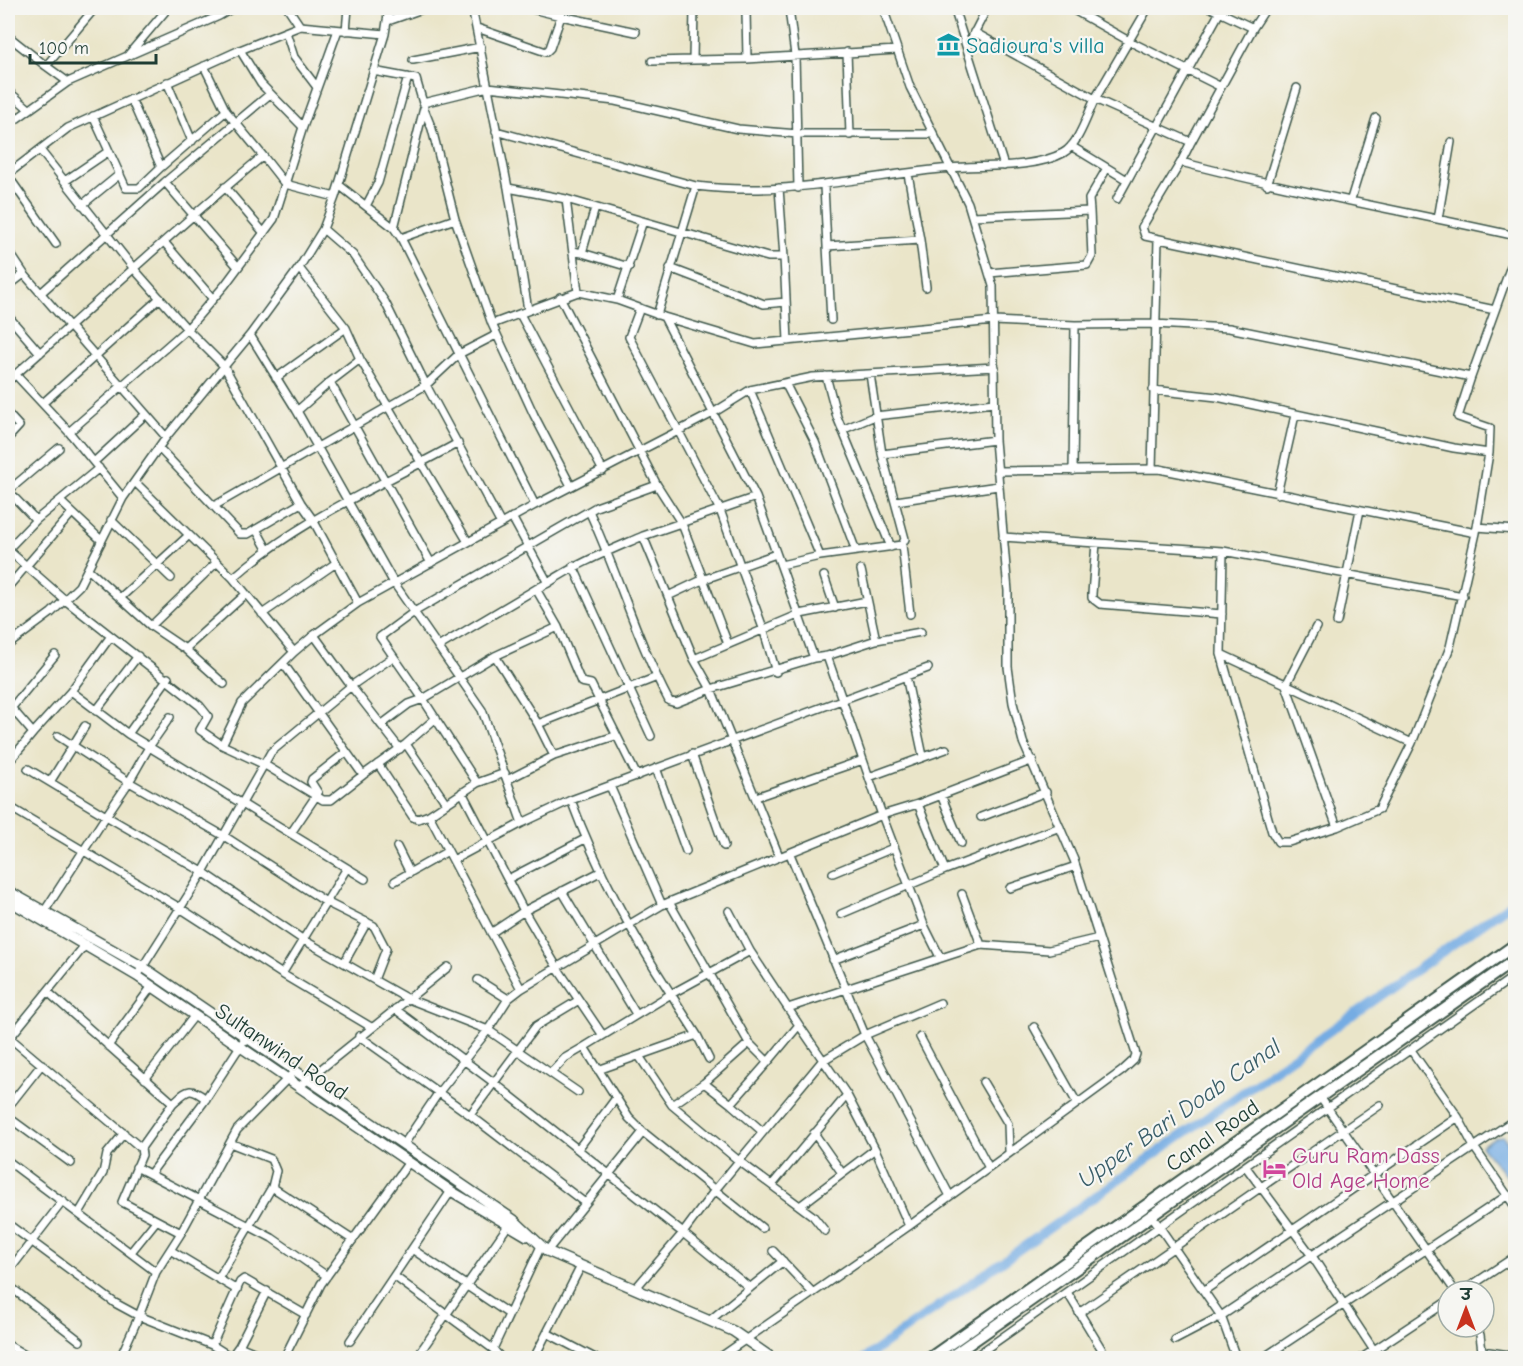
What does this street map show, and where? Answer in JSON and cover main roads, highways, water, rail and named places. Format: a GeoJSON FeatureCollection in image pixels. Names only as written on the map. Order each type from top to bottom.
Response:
{"type":"FeatureCollection","features":[{"type":"Feature","properties":{"kind":"main road"},"geometry":{"type":"LineString","coordinates":[[8,891],[246,1037],[308,1078],[514,1220],[531,1239],[544,1249],[710,1321],[746,1339],[772,1359]]}},
{"type":"Feature","properties":{"kind":"main road","name":"Sultanwind Road"},"geometry":{"type":"LineString","coordinates":[[8,900],[43,914],[86,944],[140,972],[152,986],[290,1078],[451,1191],[507,1227],[531,1239]]}},
{"type":"Feature","properties":{"kind":"main road","name":"Canal Road"},"geometry":{"type":"LineString","coordinates":[[930,1359],[1515,944]]}},
{"type":"Feature","properties":{"kind":"main road","name":"Canal Road"},"geometry":{"type":"LineString","coordinates":[[949,1359],[1515,959]]}},
{"type":"Feature","properties":{"kind":"water"},"geometry":{"type":"Polygon","coordinates":[[[1503,1136],[1515,1153],[1515,1177],[1509,1180],[1481,1146],[1495,1137],[1503,1136]]]}},
{"type":"Feature","properties":{"kind":"waterway","name":"Upper Bari Doab Canal"},"geometry":{"type":"LineString","coordinates":[[865,1358],[1516,900]]}},
{"type":"Feature","properties":{"kind":"place","name":"Sadioura's villa"},"geometry":{"type":"Point","coordinates":[948,45]}},
{"type":"Feature","properties":{"kind":"place","name":"Guru Ram Dass Old Age Home"},"geometry":{"type":"Point","coordinates":[1274,1168]}}]}
